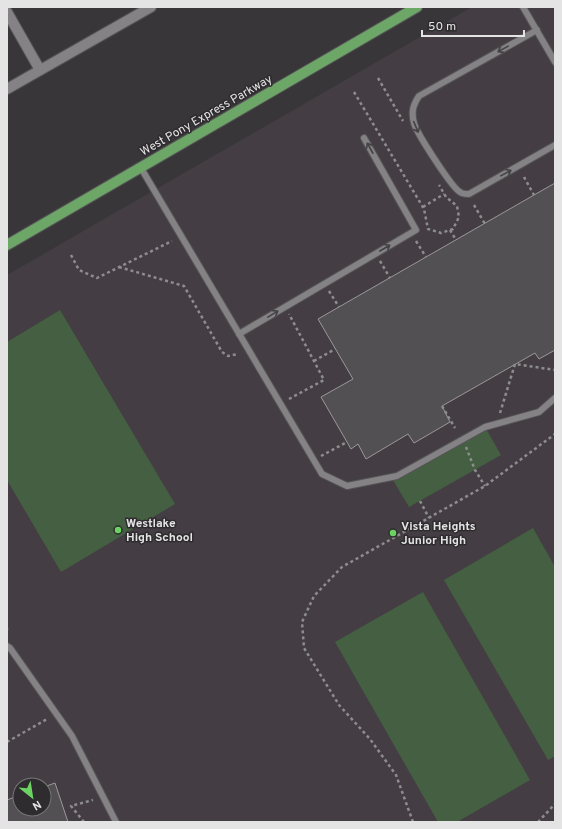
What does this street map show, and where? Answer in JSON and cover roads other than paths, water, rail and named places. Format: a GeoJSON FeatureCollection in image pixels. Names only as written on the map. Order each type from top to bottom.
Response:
{"type":"FeatureCollection","features":[{"type":"Feature","properties":{"kind":"main road","name":"West Pony Express Parkway"},"geometry":{"type":"LineString","coordinates":[[7,245],[418,7]]}},
{"type":"Feature","properties":{"kind":"street"},"geometry":{"type":"LineString","coordinates":[[7,89],[150,7]]}},
{"type":"Feature","properties":{"kind":"street"},"geometry":{"type":"LineString","coordinates":[[7,12],[40,70]]}},
{"type":"Feature","properties":{"kind":"lane"},"geometry":{"type":"LineString","coordinates":[[523,7],[555,62]]}},
{"type":"Feature","properties":{"kind":"lane"},"geometry":{"type":"LineString","coordinates":[[537,30],[419,96],[414,104],[412,112],[414,124],[443,170],[459,192],[464,194],[469,194],[555,145]]}},
{"type":"Feature","properties":{"kind":"lane"},"geometry":{"type":"LineString","coordinates":[[239,334],[416,230],[364,138]]}},
{"type":"Feature","properties":{"kind":"lane"},"geometry":{"type":"LineString","coordinates":[[140,168],[322,474],[347,486],[397,476],[485,427],[539,412],[555,398]]}},
{"type":"Feature","properties":{"kind":"lane"},"geometry":{"type":"LineString","coordinates":[[7,646],[10,648],[72,736],[116,822]]}},
{"type":"Feature","properties":{"kind":"place","name":"Westlake High School"},"geometry":{"type":"Point","coordinates":[118,530]}},
{"type":"Feature","properties":{"kind":"place","name":"Vista Heights Junior High"},"geometry":{"type":"Point","coordinates":[393,533]}}]}
